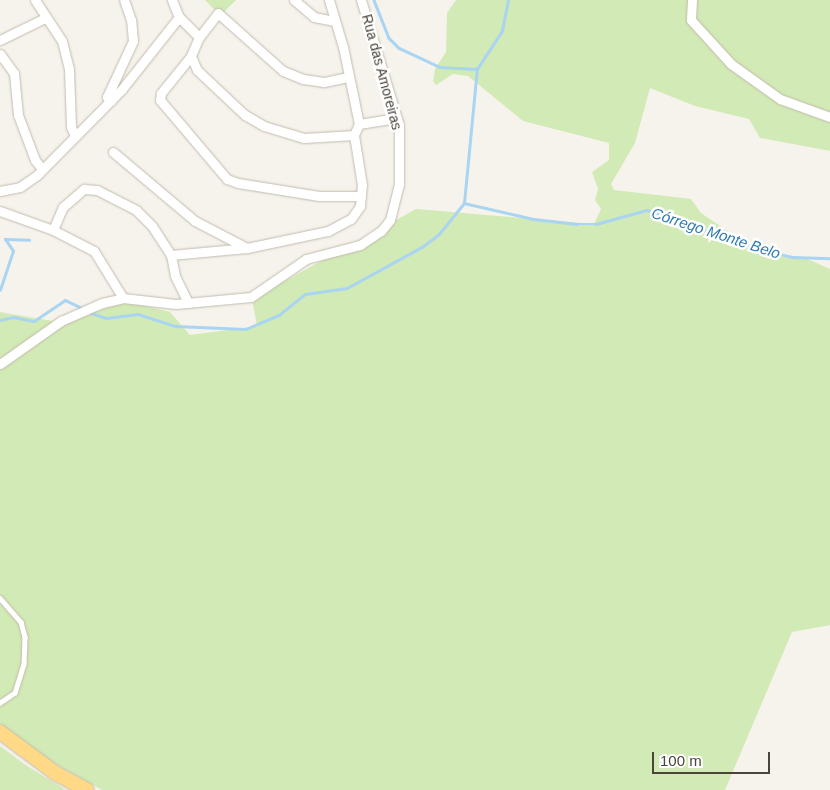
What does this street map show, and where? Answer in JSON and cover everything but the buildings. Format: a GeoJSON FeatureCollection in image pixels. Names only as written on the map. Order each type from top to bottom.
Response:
{"type":"FeatureCollection","features":[{"type":"Feature","properties":{"kind":"highway"},"geometry":{"type":"LineString","coordinates":[[0,732],[42,765],[87,790]]}},
{"type":"Feature","properties":{"kind":"street"},"geometry":{"type":"LineString","coordinates":[[35,0],[45,18],[62,41],[69,69],[71,126],[75,136]]}},
{"type":"Feature","properties":{"kind":"street"},"geometry":{"type":"LineString","coordinates":[[109,99],[133,41],[131,20],[124,0]]}},
{"type":"Feature","properties":{"kind":"street"},"geometry":{"type":"LineString","coordinates":[[172,0],[179,17],[199,37]]}},
{"type":"Feature","properties":{"kind":"street"},"geometry":{"type":"LineString","coordinates":[[294,0],[314,17],[334,21]]}},
{"type":"Feature","properties":{"kind":"street"},"geometry":{"type":"LineString","coordinates":[[172,255],[247,248],[328,231],[342,225],[360,206],[361,196],[354,135],[359,124],[343,47],[334,21],[330,0]]}},
{"type":"Feature","properties":{"kind":"street","name":"Rua das Amoreiras"},"geometry":{"type":"LineString","coordinates":[[0,364],[61,322],[102,302],[123,298],[188,303],[252,297],[306,259],[371,240],[390,220],[395,205],[399,185],[397,118],[374,34],[361,0]]}},
{"type":"Feature","properties":{"kind":"street"},"geometry":{"type":"LineString","coordinates":[[692,0],[691,20],[731,64],[780,99],[830,117]]}},
{"type":"Feature","properties":{"kind":"street"},"geometry":{"type":"LineString","coordinates":[[348,78],[324,82],[303,79],[283,71],[218,13],[199,37],[191,56],[162,93],[160,100],[227,179],[238,184],[319,196],[361,196]]}},
{"type":"Feature","properties":{"kind":"street"},"geometry":{"type":"LineString","coordinates":[[0,191],[20,187],[42,169],[93,119],[179,17]]}},
{"type":"Feature","properties":{"kind":"street"},"geometry":{"type":"LineString","coordinates":[[0,40],[45,18]]}},
{"type":"Feature","properties":{"kind":"street"},"geometry":{"type":"LineString","coordinates":[[0,54],[14,73],[18,115],[35,160],[42,169]]}},
{"type":"Feature","properties":{"kind":"street"},"geometry":{"type":"LineString","coordinates":[[191,56],[197,70],[244,115],[264,126],[304,138],[354,135]]}},
{"type":"Feature","properties":{"kind":"street"},"geometry":{"type":"LineString","coordinates":[[359,124],[397,118]]}},
{"type":"Feature","properties":{"kind":"street"},"geometry":{"type":"LineString","coordinates":[[113,152],[188,216],[247,248]]}},
{"type":"Feature","properties":{"kind":"street"},"geometry":{"type":"LineString","coordinates":[[53,230],[64,207],[74,194],[84,189],[97,190],[136,210],[152,226],[172,255],[175,276],[188,303]]}},
{"type":"Feature","properties":{"kind":"street"},"geometry":{"type":"LineString","coordinates":[[0,211],[53,230],[94,251],[123,298]]}},
{"type":"Feature","properties":{"kind":"lane"},"geometry":{"type":"LineString","coordinates":[[0,598],[21,622],[25,637],[24,664],[15,693],[0,703]]}},
{"type":"Feature","properties":{"kind":"green space"},"geometry":{"type":"Polygon","coordinates":[[[205,0],[236,0],[220,16],[205,0]]]}},
{"type":"Feature","properties":{"kind":"green space"},"geometry":{"type":"Polygon","coordinates":[[[456,0],[830,0],[830,151],[760,138],[749,119],[695,106],[650,88],[635,143],[611,184],[614,190],[691,199],[701,213],[751,247],[778,257],[803,257],[830,269],[830,625],[792,632],[725,790],[102,790],[46,759],[0,724],[0,312],[64,323],[126,301],[170,312],[190,335],[257,326],[252,299],[416,209],[594,224],[601,209],[595,200],[598,189],[592,172],[609,160],[609,143],[523,121],[468,76],[453,74],[436,85],[433,81],[435,69],[446,52],[447,13],[456,0]]]}},
{"type":"Feature","properties":{"kind":"green space"},"geometry":{"type":"Polygon","coordinates":[[[0,746],[27,766],[66,790],[0,790],[0,746]]]}},
{"type":"Feature","properties":{"kind":"waterway"},"geometry":{"type":"LineString","coordinates":[[374,0],[389,38],[399,48],[440,67],[477,69]]}},
{"type":"Feature","properties":{"kind":"waterway","name":"Córrego Monte Belo"},"geometry":{"type":"LineString","coordinates":[[88,312],[106,318],[138,314],[175,326],[246,329],[279,315],[305,294],[347,288],[422,247],[439,234],[464,203],[477,69],[502,31],[508,0]]}},
{"type":"Feature","properties":{"kind":"waterway","name":"Córrego Monte Belo"},"geometry":{"type":"LineString","coordinates":[[464,203],[534,219],[577,224],[596,224],[647,210],[762,250],[793,257],[830,258]]}},
{"type":"Feature","properties":{"kind":"waterway"},"geometry":{"type":"LineString","coordinates":[[0,290],[13,251],[5,239],[29,240]]}},
{"type":"Feature","properties":{"kind":"waterway","name":"Córrego Monte Belo"},"geometry":{"type":"LineString","coordinates":[[0,320],[13,317],[34,321],[65,300],[84,309]]}}]}
